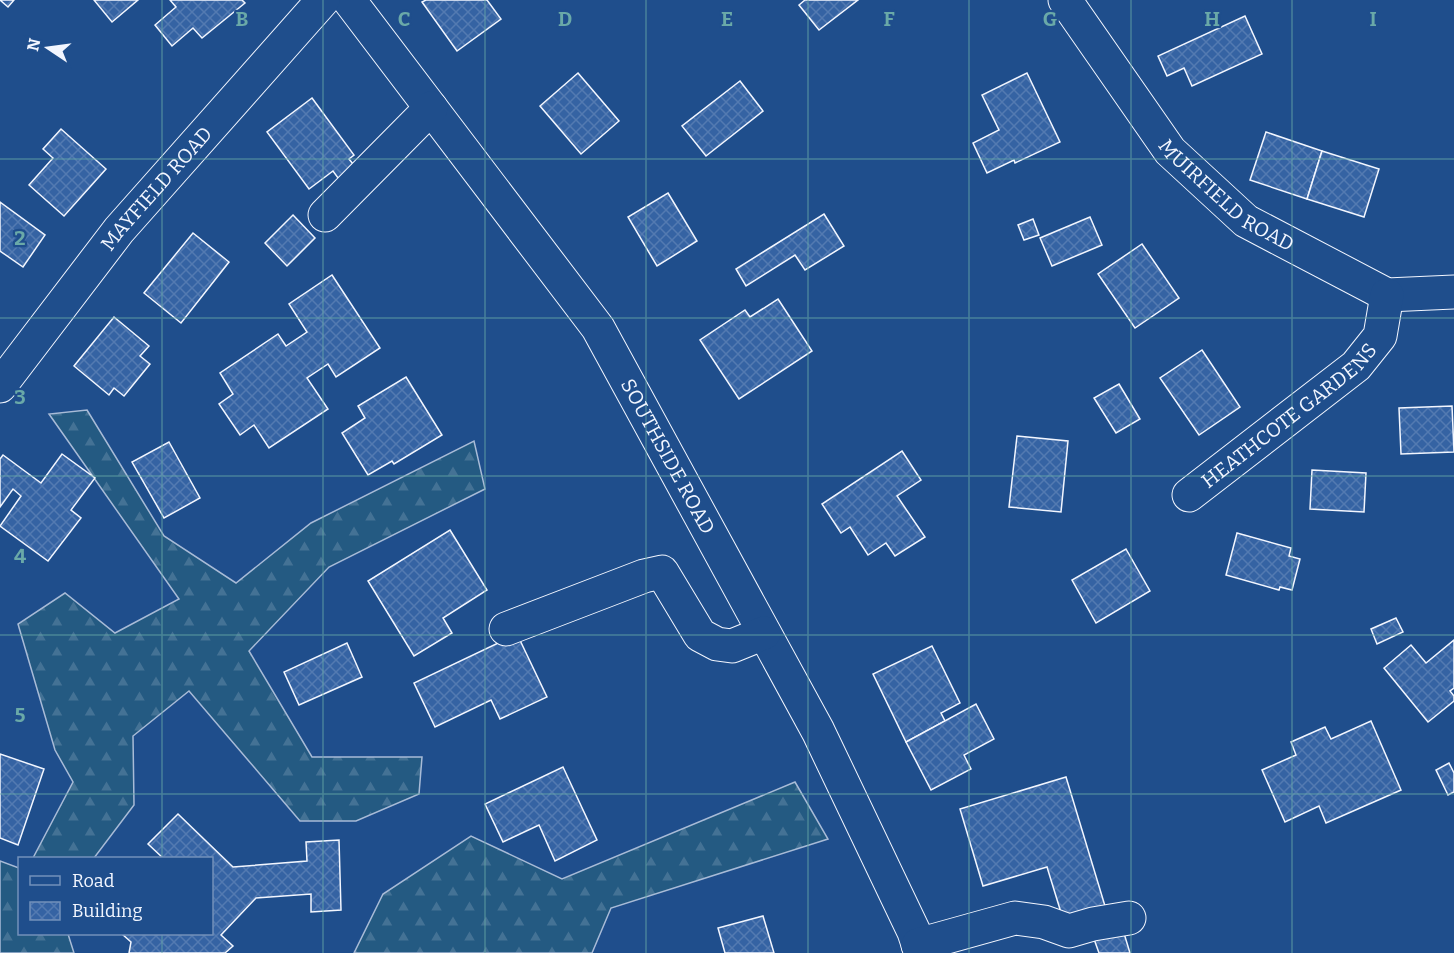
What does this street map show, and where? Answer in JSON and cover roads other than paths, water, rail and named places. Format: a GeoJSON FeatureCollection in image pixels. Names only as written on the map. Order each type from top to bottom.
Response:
{"type":"FeatureCollection","features":[{"type":"Feature","properties":{"kind":"street","name":"MAYFIELD ROAD"},"geometry":{"type":"LineString","coordinates":[[0,386],[119,230],[323,0]]}},
{"type":"Feature","properties":{"kind":"street","name":"SOUTHSIDE ROAD"},"geometry":{"type":"LineString","coordinates":[[349,0],[598,328],[818,731],[920,949]]}},
{"type":"Feature","properties":{"kind":"street","name":"MUIRFIELD ROAD"},"geometry":{"type":"LineString","coordinates":[[1065,0],[1170,151],[1229,206],[1246,221],[1388,295]]}},
{"type":"Feature","properties":{"kind":"street"},"geometry":{"type":"LineString","coordinates":[[325,215],[431,108]]}},
{"type":"Feature","properties":{"kind":"street"},"geometry":{"type":"LineString","coordinates":[[1388,295],[1454,292]]}},
{"type":"Feature","properties":{"kind":"street","name":"HEATHCOTE GARDENS"},"geometry":{"type":"LineString","coordinates":[[1189,495],[1356,366],[1380,336],[1388,295]]}},
{"type":"Feature","properties":{"kind":"street"},"geometry":{"type":"LineString","coordinates":[[506,629],[644,576],[662,572],[700,635],[717,644],[732,646],[765,633]]}},
{"type":"Feature","properties":{"kind":"street"},"geometry":{"type":"LineString","coordinates":[[920,949],[1015,918],[1044,922],[1069,931],[1129,918]]}}]}
